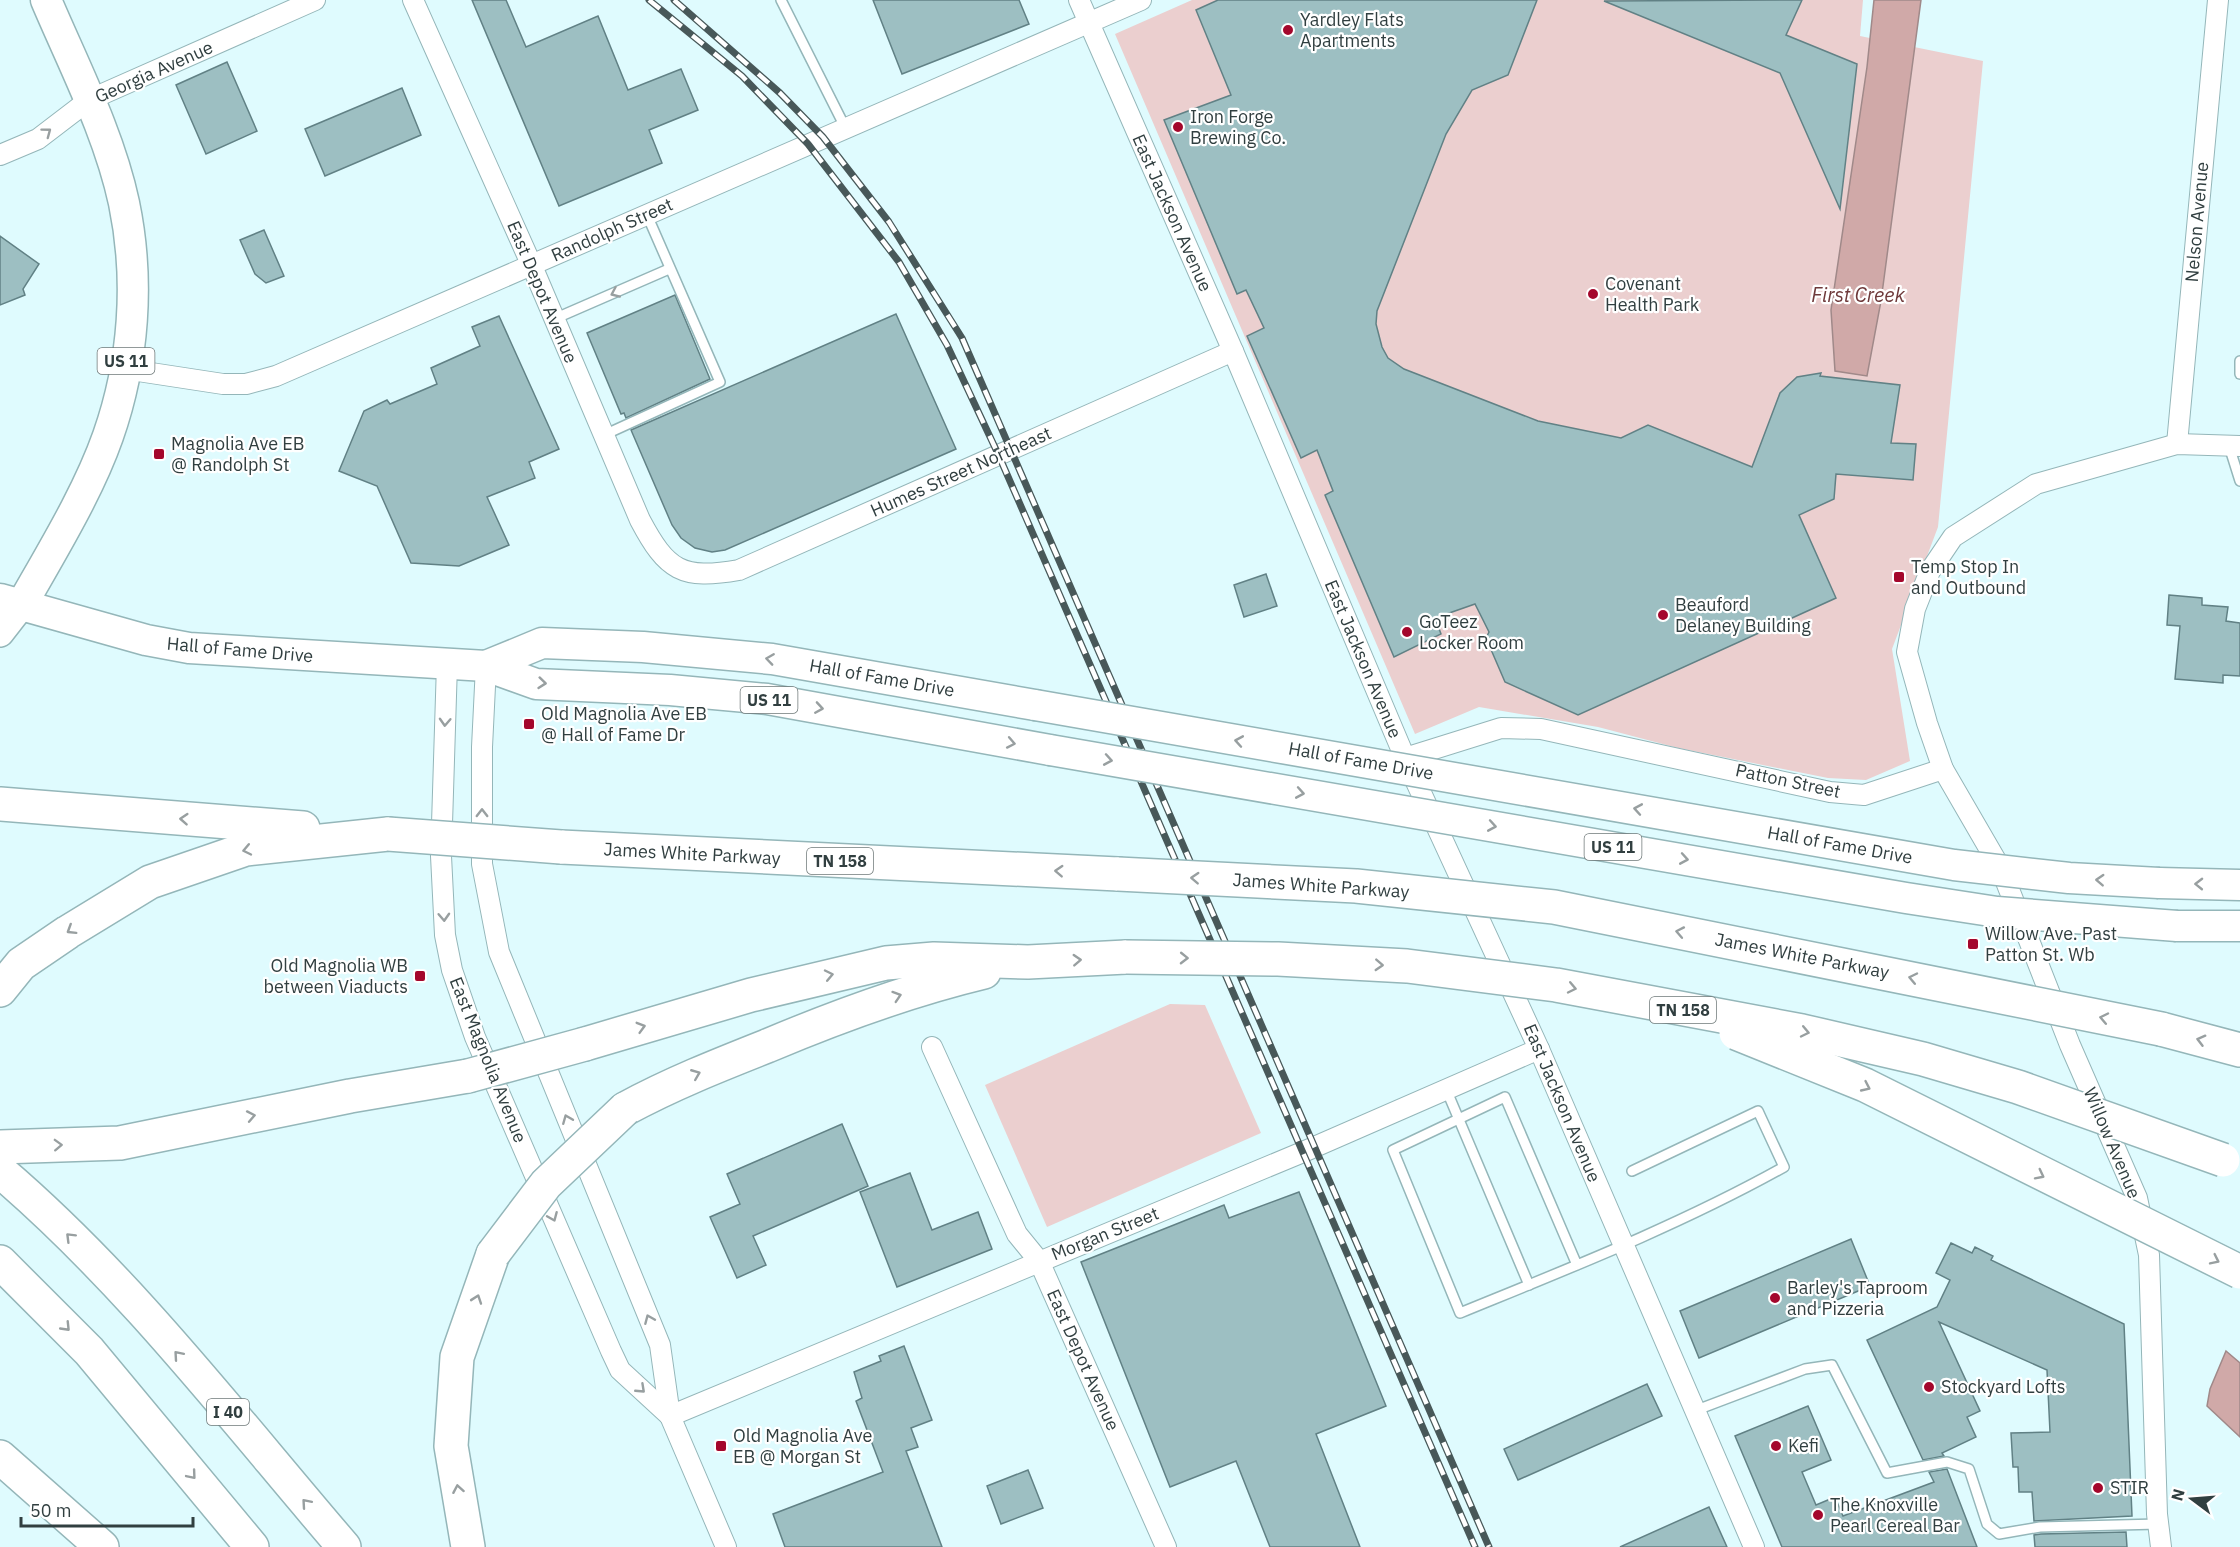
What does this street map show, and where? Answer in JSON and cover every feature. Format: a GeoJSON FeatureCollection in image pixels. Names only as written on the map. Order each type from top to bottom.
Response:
{"type":"FeatureCollection","features":[{"type":"Feature","properties":{"kind":"highway"},"geometry":{"type":"LineString","coordinates":[[10,805],[388,834]]}},
{"type":"Feature","properties":{"kind":"highway"},"geometry":{"type":"LineString","coordinates":[[0,990],[21,964],[150,882],[246,849],[388,834]]}},
{"type":"Feature","properties":{"kind":"highway","name":"James White Parkway"},"geometry":{"type":"LineString","coordinates":[[388,834],[561,847],[1356,886],[1554,908],[2161,1029],[2240,1050]]}},
{"type":"Feature","properties":{"kind":"highway","name":"TN 158"},"geometry":{"type":"LineString","coordinates":[[1028,962],[1126,957],[1278,959],[1407,966],[1556,985],[1802,1031],[1923,1059],[2018,1087],[2231,1164]]}},
{"type":"Feature","properties":{"kind":"highway"},"geometry":{"type":"LineString","coordinates":[[0,1147],[120,1143],[350,1096],[468,1076],[752,994],[886,963],[934,959],[1028,962]]}},
{"type":"Feature","properties":{"kind":"highway"},"geometry":{"type":"LineString","coordinates":[[468,1547],[451,1446],[457,1357],[493,1254],[546,1184],[625,1109],[665,1087],[858,1008],[938,983],[1028,962]]}},
{"type":"Feature","properties":{"kind":"highway"},"geometry":{"type":"LineString","coordinates":[[1676,1009],[1865,1085],[2240,1272]]}},
{"type":"Feature","properties":{"kind":"highway","name":"I 40"},"geometry":{"type":"LineString","coordinates":[[0,1172],[28,1195],[111,1278],[344,1547]]}},
{"type":"Feature","properties":{"kind":"highway"},"geometry":{"type":"LineString","coordinates":[[0,1262],[89,1351],[252,1547]]}},
{"type":"Feature","properties":{"kind":"highway"},"geometry":{"type":"LineString","coordinates":[[0,1457],[102,1547]]}},
{"type":"Feature","properties":{"kind":"main road","name":"US 11"},"geometry":{"type":"LineString","coordinates":[[11,602],[68,522],[108,436],[125,369],[134,317],[131,248],[124,202],[90,100],[46,0]]}},
{"type":"Feature","properties":{"kind":"main road"},"geometry":{"type":"LineString","coordinates":[[0,633],[11,602]]}},
{"type":"Feature","properties":{"kind":"main road","name":"Hall of Fame Drive"},"geometry":{"type":"LineString","coordinates":[[11,602],[146,640],[189,648],[486,666],[536,684],[670,690],[767,699],[1050,750],[1997,912],[2177,926],[2240,926]]}},
{"type":"Feature","properties":{"kind":"main road","name":"Hall of Fame Drive"},"geometry":{"type":"LineString","coordinates":[[486,666],[542,643],[643,647],[772,659],[1954,865],[2069,878],[2240,885]]}},
{"type":"Feature","properties":{"kind":"street","name":"Georgia Avenue"},"geometry":{"type":"LineString","coordinates":[[0,155],[38,139],[90,100],[315,0]]}},
{"type":"Feature","properties":{"kind":"street","name":"East Depot Avenue"},"geometry":{"type":"LineString","coordinates":[[413,0],[532,266],[640,520],[653,546],[669,563],[686,572]]}},
{"type":"Feature","properties":{"kind":"street","name":"East Jackson Avenue"},"geometry":{"type":"LineString","coordinates":[[1079,0],[1233,351],[1405,758],[1539,1049],[1754,1547]]}},
{"type":"Feature","properties":{"kind":"street","name":"Randolph Street"},"geometry":{"type":"LineString","coordinates":[[125,369],[223,384],[246,384],[309,363],[845,127],[1141,0]]}},
{"type":"Feature","properties":{"kind":"street","name":"Nelson Avenue"},"geometry":{"type":"LineString","coordinates":[[2177,444],[2218,0]]}},
{"type":"Feature","properties":{"kind":"street","name":"Humes Street Northeast"},"geometry":{"type":"LineString","coordinates":[[686,572],[708,575],[739,570],[1233,351]]}},
{"type":"Feature","properties":{"kind":"street"},"geometry":{"type":"LineString","coordinates":[[1943,769],[1907,652],[1919,599],[1930,571],[1953,537],[2036,484],[2177,444],[2234,446]]}},
{"type":"Feature","properties":{"kind":"street","name":"East Magnolia Avenue"},"geometry":{"type":"LineString","coordinates":[[447,664],[441,856],[445,935],[452,970],[475,1036],[620,1370],[670,1416]]}},
{"type":"Feature","properties":{"kind":"street","name":"East Magnolia Avenue"},"geometry":{"type":"LineString","coordinates":[[486,666],[482,747],[482,864],[499,952],[660,1345],[670,1416],[726,1547]]}},
{"type":"Feature","properties":{"kind":"street","name":"Patton Street"},"geometry":{"type":"LineString","coordinates":[[1405,758],[1501,728],[1541,729],[1830,792],[1863,795],[1943,769]]}},
{"type":"Feature","properties":{"kind":"street","name":"Willow Avenue"},"geometry":{"type":"LineString","coordinates":[[1943,769],[2001,869],[2070,1045],[2137,1198],[2149,1255],[2158,1524],[2161,1547]]}},
{"type":"Feature","properties":{"kind":"street","name":"East Depot Avenue"},"geometry":{"type":"LineString","coordinates":[[932,1047],[1017,1234],[1039,1261],[1166,1547]]}},
{"type":"Feature","properties":{"kind":"street","name":"Morgan Street"},"geometry":{"type":"LineString","coordinates":[[670,1416],[1292,1157],[1539,1049]]}},
{"type":"Feature","properties":{"kind":"lane"},"geometry":{"type":"LineString","coordinates":[[781,0],[845,127]]}},
{"type":"Feature","properties":{"kind":"lane"},"geometry":{"type":"LineString","coordinates":[[604,435],[720,382],[647,215]]}},
{"type":"Feature","properties":{"kind":"lane"},"geometry":{"type":"LineString","coordinates":[[554,319],[669,269]]}},
{"type":"Feature","properties":{"kind":"lane"},"geometry":{"type":"LineString","coordinates":[[2240,361],[2240,374]]}},
{"type":"Feature","properties":{"kind":"lane"},"geometry":{"type":"LineString","coordinates":[[2234,446],[2240,481]]}},
{"type":"Feature","properties":{"kind":"lane"},"geometry":{"type":"LineString","coordinates":[[1446,1089],[1529,1285]]}},
{"type":"Feature","properties":{"kind":"lane"},"geometry":{"type":"LineString","coordinates":[[1577,1265],[1505,1097],[1393,1150],[1460,1313],[1577,1265],[1721,1202],[1784,1167],[1758,1111],[1632,1171]]}},
{"type":"Feature","properties":{"kind":"lane"},"geometry":{"type":"LineString","coordinates":[[1694,1411],[1805,1369],[1832,1365],[1887,1473],[1947,1462],[1969,1469],[1987,1524],[2000,1534],[2040,1527],[2158,1524]]}},
{"type":"Feature","properties":{"kind":"shaded area","name":"Covenant Health Park"},"geometry":{"type":"Polygon","coordinates":[[[1192,0],[1863,0],[1860,36],[1983,61],[1938,527],[1892,649],[1910,761],[1866,780],[1828,778],[1678,748],[1598,727],[1479,707],[1415,734],[1115,34],[1192,0]]]}},
{"type":"Feature","properties":{"kind":"shaded area"},"geometry":{"type":"Polygon","coordinates":[[[1170,1004],[1205,1005],[1261,1133],[1047,1227],[985,1085],[1170,1004]]]}},
{"type":"Feature","properties":{"kind":"water","name":"First Creek"},"geometry":{"type":"Polygon","coordinates":[[[1874,0],[1921,0],[1881,301],[1867,376],[1835,371],[1831,310],[1867,67],[1874,0]]]}},
{"type":"Feature","properties":{"kind":"water"},"geometry":{"type":"Polygon","coordinates":[[[2226,1351],[2240,1363],[2240,1437],[2207,1406],[2210,1389],[2226,1351]]]}},
{"type":"Feature","properties":{"kind":"building"},"geometry":{"type":"Polygon","coordinates":[[[472,0],[506,0],[526,47],[598,16],[628,90],[681,69],[698,110],[649,130],[662,163],[559,206],[472,0]]]}},
{"type":"Feature","properties":{"kind":"building"},"geometry":{"type":"Polygon","coordinates":[[[873,0],[1019,0],[1029,24],[902,74],[873,0]]]}},
{"type":"Feature","properties":{"kind":"building"},"geometry":{"type":"Polygon","coordinates":[[[1218,0],[1537,0],[1508,75],[1472,90],[1446,134],[1377,311],[1376,324],[1382,347],[1388,358],[1404,369],[1538,421],[1621,438],[1648,425],[1752,467],[1780,393],[1797,377],[1821,373],[1820,376],[1900,385],[1891,443],[1916,444],[1913,480],[1836,474],[1834,499],[1799,515],[1836,598],[1578,715],[1505,682],[1486,638],[1489,632],[1475,604],[1435,618],[1441,634],[1394,657],[1325,495],[1333,491],[1317,450],[1301,458],[1247,336],[1264,328],[1246,290],[1237,294],[1164,120],[1231,95],[1196,10],[1218,0]]]}},
{"type":"Feature","properties":{"kind":"building"},"geometry":{"type":"Polygon","coordinates":[[[1802,0],[1786,35],[1857,64],[1840,209],[1780,73],[1604,1],[1802,0]]]}},
{"type":"Feature","properties":{"kind":"building"},"geometry":{"type":"Polygon","coordinates":[[[227,62],[257,131],[206,154],[176,85],[227,62]]]}},
{"type":"Feature","properties":{"kind":"building"},"geometry":{"type":"Polygon","coordinates":[[[402,88],[421,135],[325,176],[305,129],[402,88]]]}},
{"type":"Feature","properties":{"kind":"building"},"geometry":{"type":"Polygon","coordinates":[[[264,230],[284,276],[266,283],[255,274],[240,240],[264,230]]]}},
{"type":"Feature","properties":{"kind":"building"},"geometry":{"type":"Polygon","coordinates":[[[0,236],[39,264],[23,289],[25,295],[0,305],[0,236]]]}},
{"type":"Feature","properties":{"kind":"building"},"geometry":{"type":"Polygon","coordinates":[[[675,295],[710,379],[626,418],[624,413],[621,414],[587,333],[675,295]]]}},
{"type":"Feature","properties":{"kind":"building"},"geometry":{"type":"Polygon","coordinates":[[[896,314],[956,449],[725,550],[712,552],[695,548],[681,538],[672,525],[631,430],[896,314]]]}},
{"type":"Feature","properties":{"kind":"building"},"geometry":{"type":"Polygon","coordinates":[[[499,316],[559,449],[529,462],[535,478],[487,497],[509,545],[459,566],[411,563],[377,486],[339,471],[364,411],[387,400],[390,404],[437,384],[431,368],[480,346],[472,327],[499,316]]]}},
{"type":"Feature","properties":{"kind":"building"},"geometry":{"type":"Polygon","coordinates":[[[1266,574],[1277,606],[1244,617],[1234,585],[1266,574]]]}},
{"type":"Feature","properties":{"kind":"building"},"geometry":{"type":"Polygon","coordinates":[[[2169,595],[2202,598],[2202,605],[2228,607],[2226,621],[2240,623],[2240,676],[2223,675],[2223,683],[2175,679],[2180,626],[2167,625],[2169,595]]]}},
{"type":"Feature","properties":{"kind":"building"},"geometry":{"type":"Polygon","coordinates":[[[842,1124],[868,1186],[753,1236],[766,1265],[737,1278],[710,1217],[740,1204],[727,1174],[842,1124]]]}},
{"type":"Feature","properties":{"kind":"building"},"geometry":{"type":"Polygon","coordinates":[[[910,1173],[932,1230],[978,1212],[992,1249],[897,1287],[860,1192],[910,1173]]]}},
{"type":"Feature","properties":{"kind":"building"},"geometry":{"type":"Polygon","coordinates":[[[1299,1192],[1386,1406],[1316,1434],[1360,1547],[1270,1547],[1236,1461],[1170,1487],[1081,1262],[1224,1205],[1229,1218],[1299,1192]]]}},
{"type":"Feature","properties":{"kind":"building","name":"Barley's Taproom and Pizzeria"},"geometry":{"type":"Polygon","coordinates":[[[1851,1239],[1870,1286],[1699,1358],[1680,1311],[1851,1239]]]}},
{"type":"Feature","properties":{"kind":"building","name":"Stockyard Lofts"},"geometry":{"type":"Polygon","coordinates":[[[1951,1243],[1972,1253],[1975,1247],[1993,1256],[1991,1260],[2124,1324],[2132,1516],[2034,1521],[2032,1492],[2019,1492],[2018,1467],[2013,1467],[2011,1433],[2050,1432],[2047,1370],[1939,1322],[1980,1411],[1967,1417],[1976,1437],[1942,1453],[1944,1456],[1923,1460],[1867,1340],[1937,1307],[1950,1280],[1936,1273],[1951,1243]]]}},
{"type":"Feature","properties":{"kind":"building"},"geometry":{"type":"Polygon","coordinates":[[[904,1346],[932,1420],[911,1428],[918,1447],[906,1451],[942,1547],[785,1547],[773,1514],[883,1472],[856,1401],[862,1398],[854,1372],[881,1361],[879,1356],[904,1346]]]}},
{"type":"Feature","properties":{"kind":"building"},"geometry":{"type":"Polygon","coordinates":[[[1647,1384],[1662,1416],[1518,1480],[1504,1449],[1647,1384]]]}},
{"type":"Feature","properties":{"kind":"building"},"geometry":{"type":"Polygon","coordinates":[[[1808,1406],[1831,1460],[1802,1472],[1816,1505],[1835,1497],[1843,1516],[1934,1482],[1929,1472],[1947,1469],[1977,1547],[1782,1547],[1735,1436],[1808,1406]]]}},
{"type":"Feature","properties":{"kind":"building"},"geometry":{"type":"Polygon","coordinates":[[[1028,1470],[1043,1508],[1001,1524],[987,1486],[1028,1470]]]}},
{"type":"Feature","properties":{"kind":"building"},"geometry":{"type":"Polygon","coordinates":[[[1709,1507],[1727,1547],[1620,1547],[1709,1507]]]}},
{"type":"Feature","properties":{"kind":"building"},"geometry":{"type":"Polygon","coordinates":[[[2126,1532],[2127,1547],[2035,1547],[2034,1535],[2126,1532]]]}},
{"type":"Feature","properties":{"kind":"railway"},"geometry":{"type":"LineString","coordinates":[[649,0],[742,76],[808,144],[899,262],[947,345],[999,456],[1475,1547]]}},
{"type":"Feature","properties":{"kind":"railway"},"geometry":{"type":"LineString","coordinates":[[674,0],[780,93],[823,137],[889,222],[962,338],[1489,1547]]}},
{"type":"Feature","properties":{"kind":"place","name":"Yardley Flats Apartments"},"geometry":{"type":"Point","coordinates":[1288,30]}},
{"type":"Feature","properties":{"kind":"place","name":"Iron Forge Brewing Co."},"geometry":{"type":"Point","coordinates":[1178,127]}},
{"type":"Feature","properties":{"kind":"place","name":"Covenant Health Park"},"geometry":{"type":"Point","coordinates":[1593,294]}},
{"type":"Feature","properties":{"kind":"place","name":"Magnolia Ave EB @ Randolph St"},"geometry":{"type":"Point","coordinates":[159,454]}},
{"type":"Feature","properties":{"kind":"place","name":"Temp Stop In and Outbound"},"geometry":{"type":"Point","coordinates":[1899,577]}},
{"type":"Feature","properties":{"kind":"place","name":"Beauford Delaney Building"},"geometry":{"type":"Point","coordinates":[1663,615]}},
{"type":"Feature","properties":{"kind":"place","name":"GoTeez Locker Room"},"geometry":{"type":"Point","coordinates":[1407,632]}},
{"type":"Feature","properties":{"kind":"place","name":"Old Magnolia Ave EB @ Hall of Fame Dr"},"geometry":{"type":"Point","coordinates":[529,724]}},
{"type":"Feature","properties":{"kind":"place","name":"Willow Ave. Past Patton St. Wb"},"geometry":{"type":"Point","coordinates":[1973,944]}},
{"type":"Feature","properties":{"kind":"place","name":"Old Magnolia WB between Viaducts"},"geometry":{"type":"Point","coordinates":[420,976]}},
{"type":"Feature","properties":{"kind":"place","name":"Barley's Taproom and Pizzeria"},"geometry":{"type":"Point","coordinates":[1775,1298]}},
{"type":"Feature","properties":{"kind":"place","name":"Stockyard Lofts"},"geometry":{"type":"Point","coordinates":[1929,1387]}},
{"type":"Feature","properties":{"kind":"place","name":"Old Magnolia Ave EB @ Morgan St"},"geometry":{"type":"Point","coordinates":[721,1446]}},
{"type":"Feature","properties":{"kind":"place","name":"Kefi"},"geometry":{"type":"Point","coordinates":[1776,1446]}},
{"type":"Feature","properties":{"kind":"place","name":"STIR"},"geometry":{"type":"Point","coordinates":[2098,1488]}},
{"type":"Feature","properties":{"kind":"place","name":"The Knoxville Pearl Cereal Bar"},"geometry":{"type":"Point","coordinates":[1818,1515]}}]}
